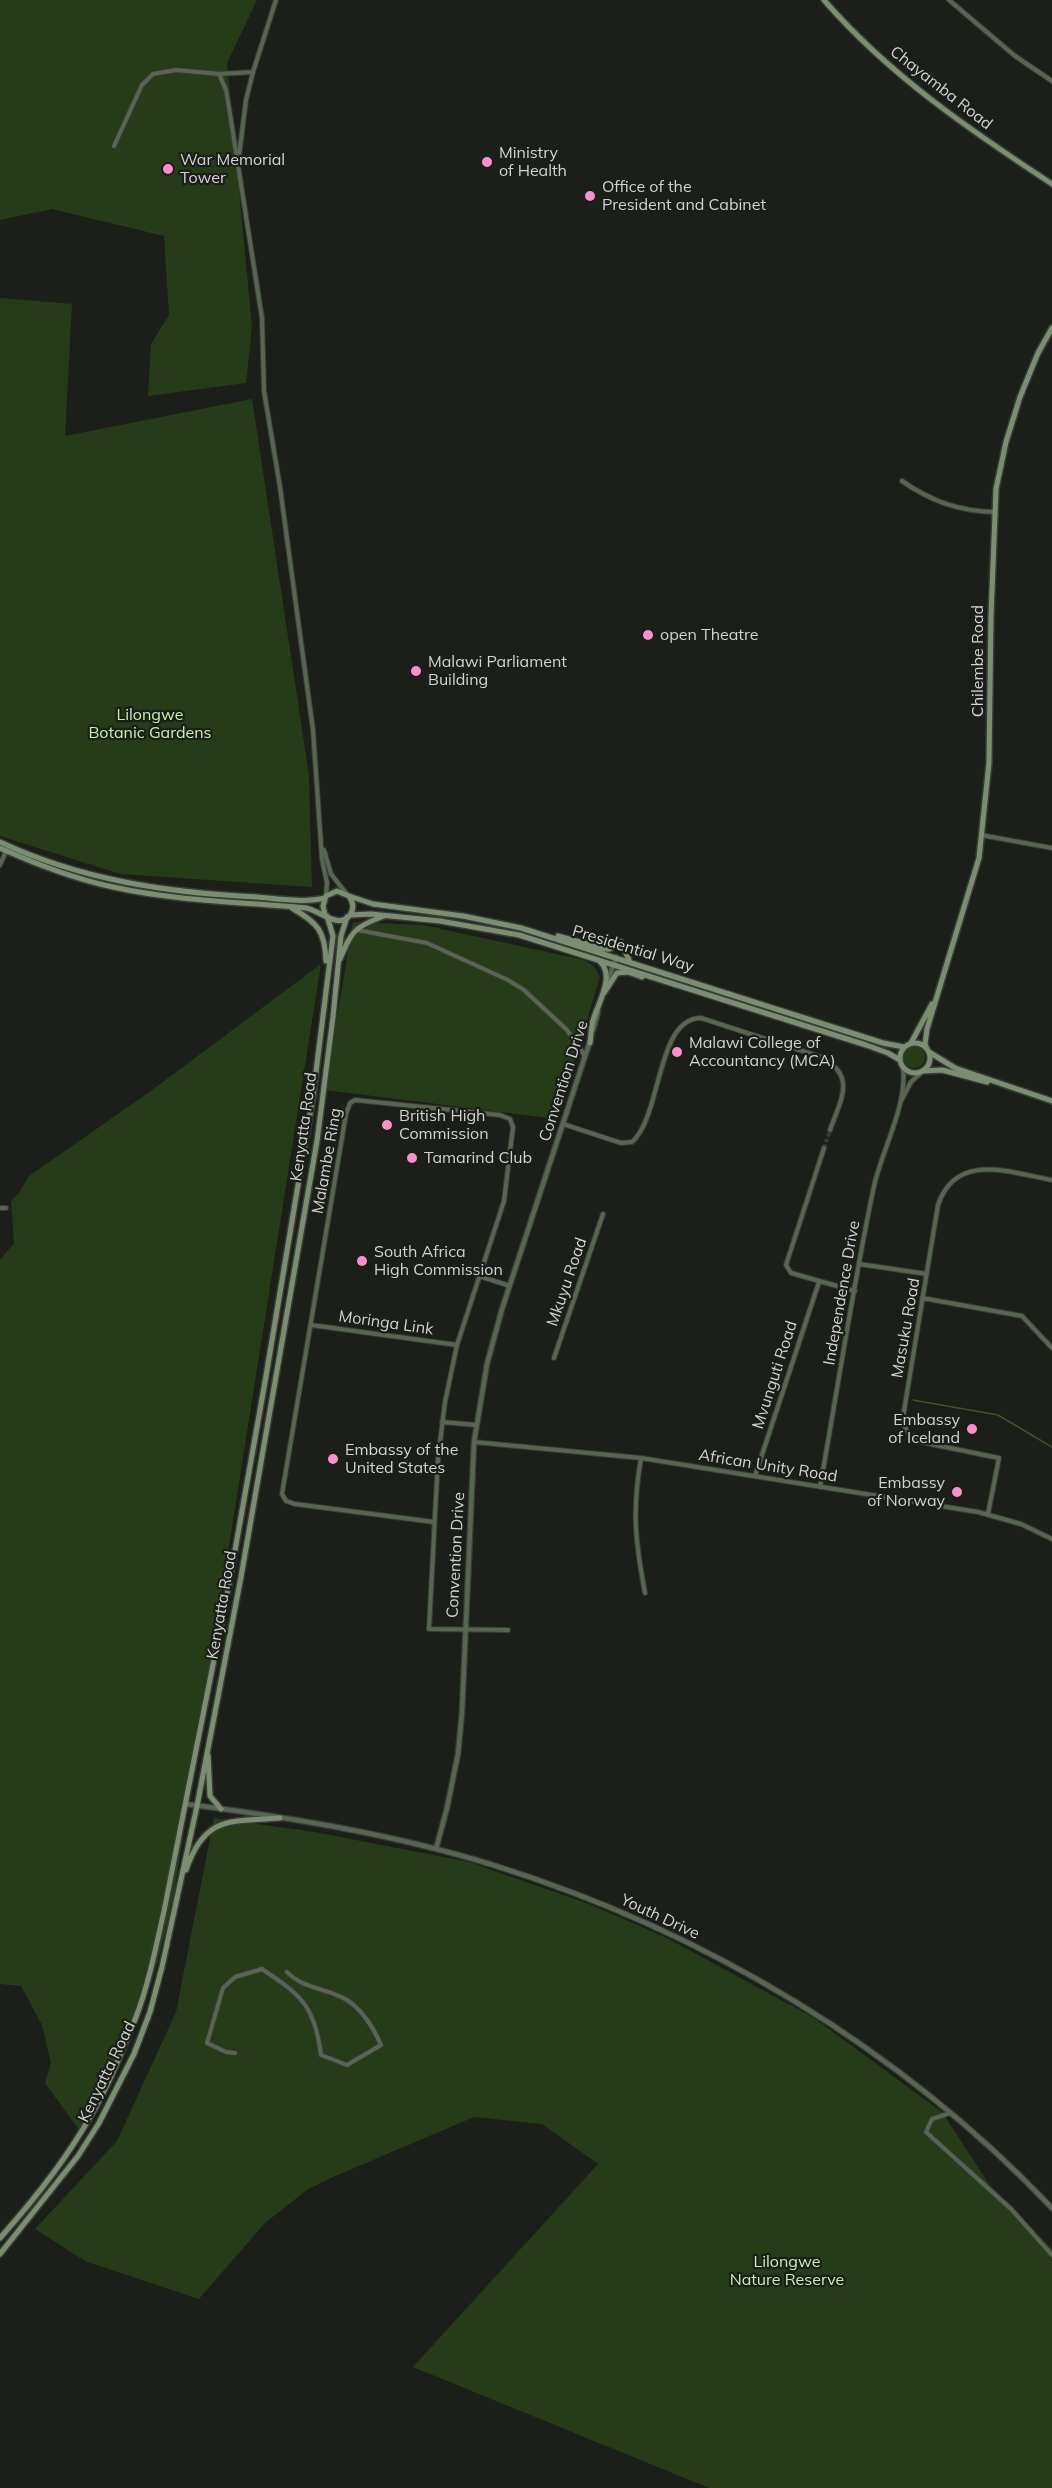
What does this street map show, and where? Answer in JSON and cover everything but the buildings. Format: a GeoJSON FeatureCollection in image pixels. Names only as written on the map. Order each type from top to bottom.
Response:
{"type":"FeatureCollection","features":[{"type":"Feature","properties":{"kind":"main road","name":"Chayamba Road"},"geometry":{"type":"LineString","coordinates":[[824,0],[887,63],[928,99],[1052,184]]}},
{"type":"Feature","properties":{"kind":"main road","name":"Chilembe Road"},"geometry":{"type":"LineString","coordinates":[[936,997],[975,875],[989,763],[994,512],[998,479],[1012,419],[1029,374],[1052,328]]}},
{"type":"Feature","properties":{"kind":"main road","name":"Presidential Way"},"geometry":{"type":"LineString","coordinates":[[0,842],[90,875],[129,884],[216,895],[304,900],[326,897],[337,891],[373,904],[480,919],[542,934],[883,1043],[904,1047]]}},
{"type":"Feature","properties":{"kind":"main road","name":"Presidential Way"},"geometry":{"type":"LineString","coordinates":[[3,850],[76,877],[130,890],[207,901],[314,909],[338,921],[348,916],[386,916],[475,926],[519,935],[866,1045],[900,1060]]}},
{"type":"Feature","properties":{"kind":"main road"},"geometry":{"type":"LineString","coordinates":[[348,895],[353,906],[348,916]]}},
{"type":"Feature","properties":{"kind":"main road"},"geometry":{"type":"LineString","coordinates":[[326,897],[323,906],[326,915]]}},
{"type":"Feature","properties":{"kind":"main road"},"geometry":{"type":"LineString","coordinates":[[289,906],[310,918],[319,927],[324,940],[327,975]]}},
{"type":"Feature","properties":{"kind":"main road","name":"Kenyatta Road"},"geometry":{"type":"LineString","coordinates":[[0,2238],[67,2152],[90,2118],[120,2057],[140,2004],[164,1911],[229,1584],[313,1096],[333,936],[326,915]]}},
{"type":"Feature","properties":{"kind":"main road","name":"Kenyatta Road"},"geometry":{"type":"LineString","coordinates":[[0,2254],[78,2156],[99,2123],[134,2054],[150,2012],[181,1887],[241,1577],[313,1163],[333,1017],[337,966],[342,931],[348,916]]}},
{"type":"Feature","properties":{"kind":"main road"},"geometry":{"type":"LineString","coordinates":[[337,966],[346,942],[357,930],[372,920],[386,916]]}},
{"type":"Feature","properties":{"kind":"main road"},"geometry":{"type":"LineString","coordinates":[[542,934],[567,938],[605,949],[615,947],[621,942],[630,961]]}},
{"type":"Feature","properties":{"kind":"main road"},"geometry":{"type":"LineString","coordinates":[[590,1043],[592,1022],[606,976],[603,964],[592,958]]}},
{"type":"Feature","properties":{"kind":"main road"},"geometry":{"type":"LineString","coordinates":[[604,993],[614,976],[624,972],[664,984],[688,988]]}},
{"type":"Feature","properties":{"kind":"main road"},"geometry":{"type":"LineString","coordinates":[[936,997],[910,1043],[900,1053],[903,1067],[912,1073],[942,1070],[1000,1084]]}},
{"type":"Feature","properties":{"kind":"main road"},"geometry":{"type":"LineString","coordinates":[[922,1071],[929,1063],[925,1037],[936,997]]}},
{"type":"Feature","properties":{"kind":"main road"},"geometry":{"type":"LineString","coordinates":[[910,1043],[918,1043],[947,1064],[1052,1101]]}},
{"type":"Feature","properties":{"kind":"main road"},"geometry":{"type":"LineString","coordinates":[[207,1748],[210,1796],[221,1809]]}},
{"type":"Feature","properties":{"kind":"main road"},"geometry":{"type":"LineString","coordinates":[[181,1887],[190,1860],[206,1834],[238,1819],[280,1818]]}},
{"type":"Feature","properties":{"kind":"street"},"geometry":{"type":"LineString","coordinates":[[239,162],[241,131],[253,72],[276,0]]}},
{"type":"Feature","properties":{"kind":"street"},"geometry":{"type":"LineString","coordinates":[[949,0],[1015,56],[1052,81]]}},
{"type":"Feature","properties":{"kind":"street"},"geometry":{"type":"LineString","coordinates":[[114,146],[142,86],[153,74],[176,70],[219,74],[253,72]]}},
{"type":"Feature","properties":{"kind":"street"},"geometry":{"type":"LineString","coordinates":[[219,74],[226,94],[239,162],[263,326],[264,391],[280,487],[313,730],[322,859],[327,883],[326,897]]}},
{"type":"Feature","properties":{"kind":"street"},"geometry":{"type":"LineString","coordinates":[[902,481],[947,506],[994,512]]}},
{"type":"Feature","properties":{"kind":"street"},"geometry":{"type":"LineString","coordinates":[[980,835],[1052,848]]}},
{"type":"Feature","properties":{"kind":"street"},"geometry":{"type":"LineString","coordinates":[[322,847],[331,874],[348,895]]}},
{"type":"Feature","properties":{"kind":"street"},"geometry":{"type":"LineString","coordinates":[[0,865],[3,850]]}},
{"type":"Feature","properties":{"kind":"street"},"geometry":{"type":"LineString","coordinates":[[357,930],[427,943],[508,980],[530,995],[572,1035],[585,1056]]}},
{"type":"Feature","properties":{"kind":"street","name":"Convention Drive"},"geometry":{"type":"LineString","coordinates":[[436,1849],[458,1754],[462,1712],[474,1442],[487,1364],[616,957]]}},
{"type":"Feature","properties":{"kind":"street"},"geometry":{"type":"LineString","coordinates":[[563,1124],[621,1143],[632,1142],[647,1118],[675,1032],[683,1023],[695,1018],[821,1057],[836,1066],[843,1077],[844,1085],[830,1130]]}},
{"type":"Feature","properties":{"kind":"street","name":"Independence Drive"},"geometry":{"type":"LineString","coordinates":[[899,1107],[904,1082],[903,1067]]}},
{"type":"Feature","properties":{"kind":"street","name":"Independence Drive"},"geometry":{"type":"LineString","coordinates":[[820,1487],[875,1182],[899,1107],[908,1086],[922,1071]]}},
{"type":"Feature","properties":{"kind":"street","name":"Malambe Ring"},"geometry":{"type":"LineString","coordinates":[[434,1522],[295,1504],[283,1498],[345,1114],[350,1103],[355,1100],[500,1115],[512,1122],[513,1131],[504,1200],[457,1345],[442,1422],[429,1629],[465,1631]]}},
{"type":"Feature","properties":{"kind":"street"},"geometry":{"type":"LineString","coordinates":[[824,1148],[786,1265],[791,1273],[855,1291]]}},
{"type":"Feature","properties":{"kind":"street","name":"Masuku Road"},"geometry":{"type":"LineString","coordinates":[[988,1514],[999,1458],[921,1442],[910,1436],[904,1425],[903,1417],[938,1205],[945,1189],[957,1177],[974,1170],[982,1169],[1052,1180]]}},
{"type":"Feature","properties":{"kind":"street"},"geometry":{"type":"LineString","coordinates":[[0,1208],[6,1208]]}},
{"type":"Feature","properties":{"kind":"street","name":"Mkuyu Road"},"geometry":{"type":"LineString","coordinates":[[554,1358],[603,1214]]}},
{"type":"Feature","properties":{"kind":"street"},"geometry":{"type":"LineString","coordinates":[[859,1264],[927,1274]]}},
{"type":"Feature","properties":{"kind":"street"},"geometry":{"type":"LineString","coordinates":[[479,1275],[510,1286]]}},
{"type":"Feature","properties":{"kind":"street","name":"Mvunguti Road"},"geometry":{"type":"LineString","coordinates":[[754,1476],[819,1282]]}},
{"type":"Feature","properties":{"kind":"street"},"geometry":{"type":"LineString","coordinates":[[922,1298],[1017,1314],[1026,1319],[1052,1348]]}},
{"type":"Feature","properties":{"kind":"street","name":"Moringa Link"},"geometry":{"type":"LineString","coordinates":[[311,1325],[457,1345]]}},
{"type":"Feature","properties":{"kind":"street"},"geometry":{"type":"LineString","coordinates":[[442,1422],[476,1425]]}},
{"type":"Feature","properties":{"kind":"street","name":"African Unity Road"},"geometry":{"type":"LineString","coordinates":[[474,1442],[641,1458],[988,1514],[1021,1524],[1052,1539]]}},
{"type":"Feature","properties":{"kind":"street"},"geometry":{"type":"LineString","coordinates":[[641,1458],[634,1510],[636,1546],[645,1593]]}},
{"type":"Feature","properties":{"kind":"street"},"geometry":{"type":"LineString","coordinates":[[465,1631],[508,1630]]}},
{"type":"Feature","properties":{"kind":"street","name":"Youth Drive"},"geometry":{"type":"LineString","coordinates":[[185,1804],[369,1833],[436,1849],[494,1865],[649,1923],[718,1958],[831,2023],[862,2044],[950,2113],[1011,2167],[1052,2208]]}},
{"type":"Feature","properties":{"kind":"street"},"geometry":{"type":"LineString","coordinates":[[236,2052],[226,2052],[207,2043],[223,1988],[235,1977],[262,1969],[303,1998],[318,2034],[321,2055],[347,2065],[381,2045],[374,2028],[347,2000],[296,1981],[287,1972]]}},
{"type":"Feature","properties":{"kind":"street"},"geometry":{"type":"LineString","coordinates":[[950,2113],[932,2119],[926,2132],[1011,2210],[1052,2255]]}},
{"type":"Feature","properties":{"kind":"green space"},"geometry":{"type":"Polygon","coordinates":[[[0,0],[257,0],[227,63],[252,327],[246,383],[148,396],[151,344],[169,315],[164,236],[52,209],[0,220],[0,0]]]}},
{"type":"Feature","properties":{"kind":"green space","name":"Lilongwe Botanic Gardens"},"geometry":{"type":"Polygon","coordinates":[[[0,298],[72,304],[65,436],[252,399],[309,775],[312,887],[120,874],[0,836],[0,298]]]}},
{"type":"Feature","properties":{"kind":"green space"},"geometry":{"type":"Polygon","coordinates":[[[353,922],[423,925],[584,960],[594,966],[600,977],[557,1119],[325,1090],[353,922]]]}},
{"type":"Feature","properties":{"kind":"green space"},"geometry":{"type":"Polygon","coordinates":[[[321,964],[173,1900],[157,1964],[136,2025],[82,2134],[45,2083],[51,2063],[42,2025],[21,1986],[0,1984],[0,1260],[14,1243],[11,1201],[19,1193],[29,1176],[148,1093],[321,964]]]}},
{"type":"Feature","properties":{"kind":"green space"},"geometry":{"type":"Polygon","coordinates":[[[914,1046],[922,1049],[925,1057],[922,1065],[914,1068],[906,1065],[903,1057],[906,1049],[914,1046]]]}},
{"type":"Feature","properties":{"kind":"green space","name":"Lilongwe Nature Reserve"},"geometry":{"type":"Polygon","coordinates":[[[214,1818],[315,1832],[469,1862],[589,1904],[667,1938],[814,2018],[942,2112],[989,2184],[1052,2249],[1052,2488],[709,2488],[413,2367],[598,2164],[542,2124],[474,2117],[307,2190],[265,2223],[199,2299],[85,2261],[35,2229],[117,2141],[176,2012],[214,1818]]]}},
{"type":"Feature","properties":{"kind":"waterway"},"geometry":{"type":"LineString","coordinates":[[913,1400],[998,1415],[1052,1447]]}},
{"type":"Feature","properties":{"kind":"tunnel"},"geometry":{"type":"LineString","coordinates":[[824,1148],[830,1130]]}},
{"type":"Feature","properties":{"kind":"place","name":"Ministry of Health"},"geometry":{"type":"Point","coordinates":[487,162]}},
{"type":"Feature","properties":{"kind":"place","name":"War Memorial Tower"},"geometry":{"type":"Point","coordinates":[168,169]}},
{"type":"Feature","properties":{"kind":"place","name":"Office of the President and Cabinet"},"geometry":{"type":"Point","coordinates":[590,196]}},
{"type":"Feature","properties":{"kind":"place","name":"open Theatre"},"geometry":{"type":"Point","coordinates":[648,635]}},
{"type":"Feature","properties":{"kind":"place","name":"Malawi Parliament Building"},"geometry":{"type":"Point","coordinates":[416,671]}},
{"type":"Feature","properties":{"kind":"place","name":"Malawi College of Accountancy (MCA)"},"geometry":{"type":"Point","coordinates":[677,1052]}},
{"type":"Feature","properties":{"kind":"place","name":"British High Commission"},"geometry":{"type":"Point","coordinates":[387,1125]}},
{"type":"Feature","properties":{"kind":"place","name":"Tamarind Club"},"geometry":{"type":"Point","coordinates":[412,1158]}},
{"type":"Feature","properties":{"kind":"place","name":"South Africa High Commission"},"geometry":{"type":"Point","coordinates":[362,1261]}},
{"type":"Feature","properties":{"kind":"place","name":"Embassy of Iceland"},"geometry":{"type":"Point","coordinates":[972,1429]}},
{"type":"Feature","properties":{"kind":"place","name":"Embassy of the United States"},"geometry":{"type":"Point","coordinates":[333,1459]}},
{"type":"Feature","properties":{"kind":"place","name":"Embassy of Norway"},"geometry":{"type":"Point","coordinates":[957,1492]}}]}
